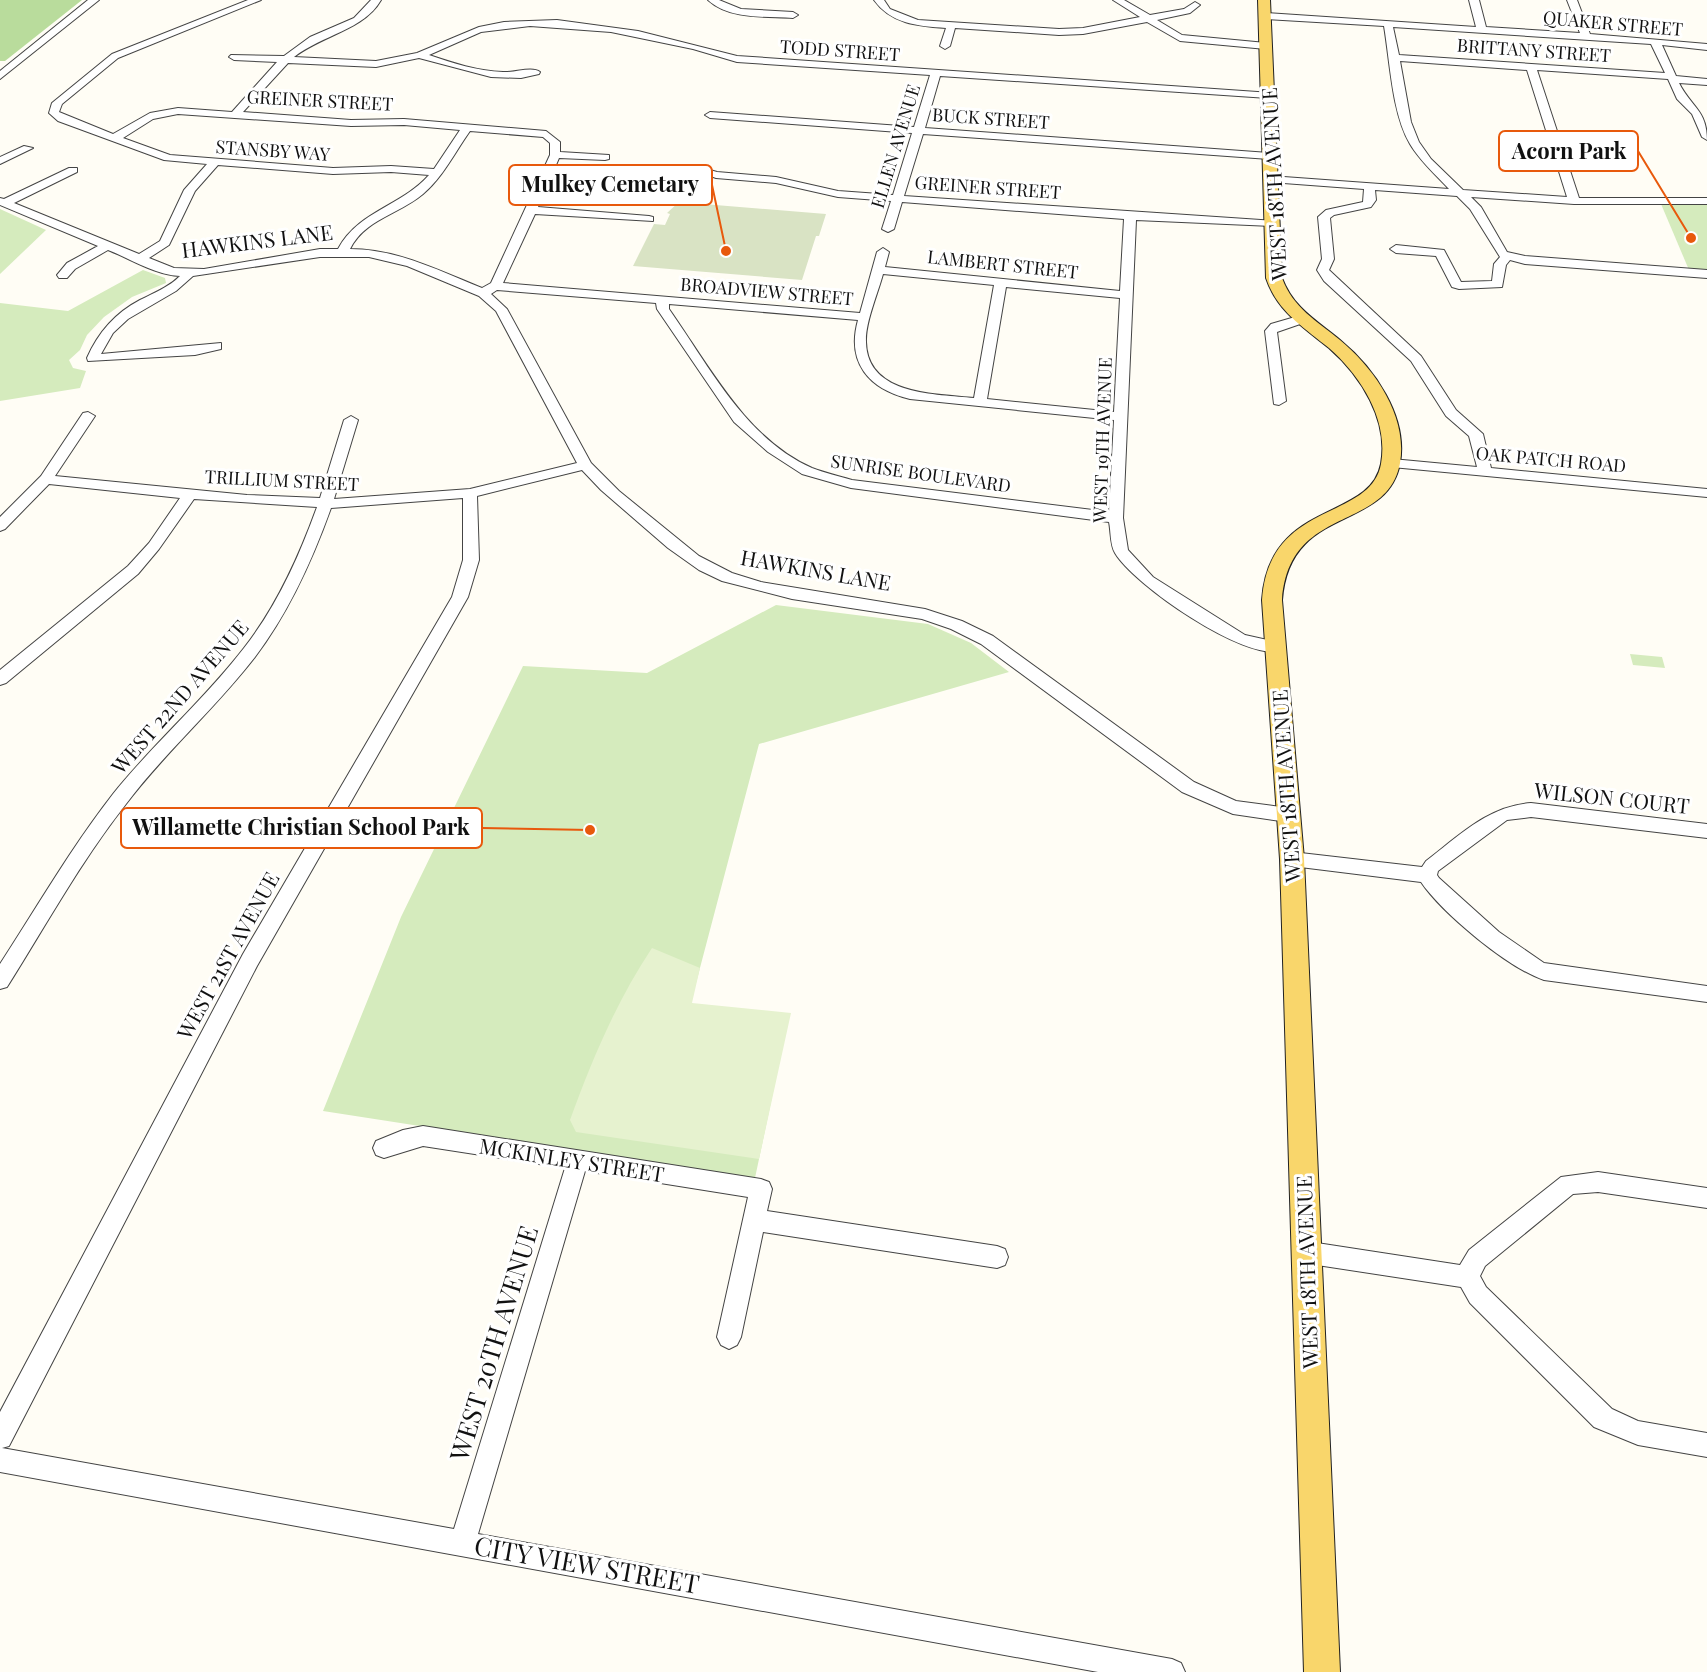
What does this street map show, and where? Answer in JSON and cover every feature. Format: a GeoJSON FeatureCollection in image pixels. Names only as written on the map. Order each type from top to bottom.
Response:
{"type":"FeatureCollection","features":[{"type":"Feature","properties":{"kind":"main road","name":"WEST 18TH AVENUE"},"geometry":{"type":"LineString","coordinates":[[1264,0],[1276,286],[1282,297],[1302,319],[1347,356],[1375,393],[1389,423],[1392,463],[1381,483],[1359,504],[1306,531],[1285,552],[1276,568],[1273,583],[1275,647],[1292,859],[1304,1252],[1322,1672]]}},
{"type":"Feature","properties":{"kind":"street"},"geometry":{"type":"LineString","coordinates":[[0,76],[94,0]]}},
{"type":"Feature","properties":{"kind":"street"},"geometry":{"type":"LineString","coordinates":[[200,11],[213,18],[256,0]]}},
{"type":"Feature","properties":{"kind":"street"},"geometry":{"type":"LineString","coordinates":[[236,114],[301,46],[362,17],[376,0],[382,0]]}},
{"type":"Feature","properties":{"kind":"street"},"geometry":{"type":"LineString","coordinates":[[713,0],[722,6],[742,11],[793,15]]}},
{"type":"Feature","properties":{"kind":"street"},"geometry":{"type":"LineString","coordinates":[[879,0],[884,9],[904,20],[951,26],[1073,32],[1190,10],[1195,5]]}},
{"type":"Feature","properties":{"kind":"street"},"geometry":{"type":"LineString","coordinates":[[1118,0],[1172,35],[1184,39],[1266,46]]}},
{"type":"Feature","properties":{"kind":"street"},"geometry":{"type":"LineString","coordinates":[[1474,0],[1482,30]]}},
{"type":"Feature","properties":{"kind":"street"},"geometry":{"type":"LineString","coordinates":[[1572,0],[1586,36]]}},
{"type":"Feature","properties":{"kind":"street","name":"QUAKER STREET"},"geometry":{"type":"LineString","coordinates":[[1265,16],[1586,36],[1707,47]]}},
{"type":"Feature","properties":{"kind":"street","name":"STANSBY WAY"},"geometry":{"type":"LineString","coordinates":[[213,18],[115,56],[90,74],[54,108],[54,113],[62,119],[162,157],[333,171],[391,169],[435,172]]}},
{"type":"Feature","properties":{"kind":"street","name":"TODD STREET"},"geometry":{"type":"LineString","coordinates":[[234,57],[376,64],[420,55],[474,32],[521,23],[572,25],[737,59],[1268,95]]}},
{"type":"Feature","properties":{"kind":"street"},"geometry":{"type":"LineString","coordinates":[[1388,24],[1406,122],[1414,142],[1427,161],[1462,193],[1479,213],[1495,246],[1507,256],[1525,260],[1707,274]]}},
{"type":"Feature","properties":{"kind":"street"},"geometry":{"type":"LineString","coordinates":[[945,46],[951,26]]}},
{"type":"Feature","properties":{"kind":"street"},"geometry":{"type":"LineString","coordinates":[[319,28],[329,32]]}},
{"type":"Feature","properties":{"kind":"street"},"geometry":{"type":"LineString","coordinates":[[1655,41],[1683,100],[1697,113],[1707,137]]}},
{"type":"Feature","properties":{"kind":"street","name":"TODD STREET"},"geometry":{"type":"LineString","coordinates":[[420,55],[472,71],[517,74],[535,72]]}},
{"type":"Feature","properties":{"kind":"street","name":"BRITTANY STREET"},"geometry":{"type":"LineString","coordinates":[[1395,58],[1531,66],[1707,81]]}},
{"type":"Feature","properties":{"kind":"street"},"geometry":{"type":"LineString","coordinates":[[1531,66],[1574,201]]}},
{"type":"Feature","properties":{"kind":"street","name":"ELLEN AVENUE"},"geometry":{"type":"LineString","coordinates":[[888,229],[936,73]]}},
{"type":"Feature","properties":{"kind":"street","name":"GREINER STREET"},"geometry":{"type":"LineString","coordinates":[[113,139],[153,113],[178,111],[351,123],[396,122],[532,132],[555,135],[555,155]]}},
{"type":"Feature","properties":{"kind":"street","name":"BUCK STREET"},"geometry":{"type":"LineString","coordinates":[[710,115],[1269,156]]}},
{"type":"Feature","properties":{"kind":"street"},"geometry":{"type":"LineString","coordinates":[[343,252],[359,226],[417,194],[467,127]]}},
{"type":"Feature","properties":{"kind":"street"},"geometry":{"type":"LineString","coordinates":[[0,161],[28,148]]}},
{"type":"Feature","properties":{"kind":"street"},"geometry":{"type":"LineString","coordinates":[[489,289],[502,274],[555,155],[605,157]]}},
{"type":"Feature","properties":{"kind":"street"},"geometry":{"type":"LineString","coordinates":[[138,260],[165,243],[190,190],[215,162]]}},
{"type":"Feature","properties":{"kind":"street"},"geometry":{"type":"LineString","coordinates":[[2,202],[73,170]]}},
{"type":"Feature","properties":{"kind":"street","name":"GREINER STREET"},"geometry":{"type":"LineString","coordinates":[[703,171],[776,180],[827,192],[1130,216],[1272,223]]}},
{"type":"Feature","properties":{"kind":"street"},"geometry":{"type":"LineString","coordinates":[[1270,179],[1574,201],[1707,201]]}},
{"type":"Feature","properties":{"kind":"street"},"geometry":{"type":"LineString","coordinates":[[1369,187],[1370,200],[1367,205],[1330,212],[1324,217],[1328,259],[1323,270],[1328,278],[1411,354],[1451,413],[1476,434],[1485,472]]}},
{"type":"Feature","properties":{"kind":"street","name":"HAWKINS LANE"},"geometry":{"type":"LineString","coordinates":[[2,202],[159,269],[189,273],[296,256],[343,252],[398,258],[489,289],[585,465],[609,491],[708,568],[768,588],[899,607],[956,623],[987,640],[1188,787],[1233,807],[1288,815]]}},
{"type":"Feature","properties":{"kind":"street"},"geometry":{"type":"LineString","coordinates":[[531,210],[649,219]]}},
{"type":"Feature","properties":{"kind":"street","name":"WEST 19TH AVENUE"},"geometry":{"type":"LineString","coordinates":[[1130,216],[1116,518],[1121,551],[1148,580],[1232,636],[1252,644],[1275,647]]}},
{"type":"Feature","properties":{"kind":"street"},"geometry":{"type":"LineString","coordinates":[[63,275],[71,266],[106,246]]}},
{"type":"Feature","properties":{"kind":"street"},"geometry":{"type":"LineString","coordinates":[[1396,249],[1437,252],[1442,256],[1458,285],[1491,286],[1500,281],[1500,264],[1507,256]]}},
{"type":"Feature","properties":{"kind":"street"},"geometry":{"type":"LineString","coordinates":[[864,317],[883,252]]}},
{"type":"Feature","properties":{"kind":"street","name":"LAMBERT STREET"},"geometry":{"type":"LineString","coordinates":[[878,270],[1126,295]]}},
{"type":"Feature","properties":{"kind":"street"},"geometry":{"type":"LineString","coordinates":[[189,273],[179,285],[140,304],[112,325],[100,341],[93,358],[195,351],[216,346]]}},
{"type":"Feature","properties":{"kind":"street"},"geometry":{"type":"LineString","coordinates":[[980,403],[1001,282]]}},
{"type":"Feature","properties":{"kind":"street","name":"BROADVIEW STREET"},"geometry":{"type":"LineString","coordinates":[[489,289],[662,300],[864,317],[859,340],[860,352],[885,386],[903,394],[1120,417]]}},
{"type":"Feature","properties":{"kind":"street","name":"SUNRISE BOULEVARD"},"geometry":{"type":"LineString","coordinates":[[662,300],[663,309],[739,419],[773,449],[807,471],[851,484],[1116,518]]}},
{"type":"Feature","properties":{"kind":"street"},"geometry":{"type":"LineString","coordinates":[[1279,401],[1271,331],[1275,327],[1302,319]]}},
{"type":"Feature","properties":{"kind":"street"},"geometry":{"type":"LineString","coordinates":[[0,526],[46,479],[88,416]]}},
{"type":"Feature","properties":{"kind":"street","name":"WEST 22ND AVENUE"},"geometry":{"type":"LineString","coordinates":[[0,981],[120,798],[222,685],[266,631],[305,560],[325,505],[351,420]]}},
{"type":"Feature","properties":{"kind":"street","name":"OAK PATCH ROAD"},"geometry":{"type":"LineString","coordinates":[[1392,463],[1707,493]]}},
{"type":"Feature","properties":{"kind":"street","name":"TRILLIUM STREET"},"geometry":{"type":"LineString","coordinates":[[46,479],[190,495],[325,505],[404,501],[470,493],[585,465]]}},
{"type":"Feature","properties":{"kind":"street","name":"WEST 21ST AVENUE"},"geometry":{"type":"LineString","coordinates":[[0,1437],[250,960],[460,597],[471,560],[470,493]]}},
{"type":"Feature","properties":{"kind":"street"},"geometry":{"type":"LineString","coordinates":[[0,679],[133,570],[154,546],[190,495]]}},
{"type":"Feature","properties":{"kind":"street","name":"WILSON COURT"},"geometry":{"type":"LineString","coordinates":[[1427,875],[1431,866],[1501,815],[1514,811],[1531,810],[1707,831]]}},
{"type":"Feature","properties":{"kind":"street"},"geometry":{"type":"LineString","coordinates":[[1292,859],[1427,875],[1437,890],[1521,960],[1540,971],[1707,994]]}},
{"type":"Feature","properties":{"kind":"street","name":"MCKINLEY STREET"},"geometry":{"type":"LineString","coordinates":[[384,1148],[403,1140],[423,1136],[761,1189],[755,1220]]}},
{"type":"Feature","properties":{"kind":"street","name":"WEST 20TH AVENUE"},"geometry":{"type":"LineString","coordinates":[[463,1542],[578,1160]]}},
{"type":"Feature","properties":{"kind":"street"},"geometry":{"type":"LineString","coordinates":[[1707,1198],[1598,1182],[1569,1184],[1477,1258],[1470,1268],[1468,1277],[1478,1295],[1603,1418],[1638,1433],[1707,1445]]}},
{"type":"Feature","properties":{"kind":"street"},"geometry":{"type":"LineString","coordinates":[[729,1337],[755,1220],[997,1257]]}},
{"type":"Feature","properties":{"kind":"street"},"geometry":{"type":"LineString","coordinates":[[1304,1252],[1468,1277]]}},
{"type":"Feature","properties":{"kind":"street","name":"CITY VIEW STREET"},"geometry":{"type":"LineString","coordinates":[[0,1460],[1172,1672]]}},
{"type":"Feature","properties":{"kind":"green space"},"geometry":{"type":"Polygon","coordinates":[[[0,0],[82,0],[5,61],[0,61],[0,0]]]}},
{"type":"Feature","properties":{"kind":"green space"},"geometry":{"type":"Polygon","coordinates":[[[679,202],[826,214],[819,236],[816,236],[802,280],[633,266],[654,224],[665,225],[670,214],[667,213],[679,202]]]}},
{"type":"Feature","properties":{"kind":"green space"},"geometry":{"type":"Polygon","coordinates":[[[1661,204],[1707,205],[1707,271],[1689,270],[1661,204]]]}},
{"type":"Feature","properties":{"kind":"green space"},"geometry":{"type":"Polygon","coordinates":[[[0,209],[46,230],[0,274],[0,209]]]}},
{"type":"Feature","properties":{"kind":"green space"},"geometry":{"type":"Polygon","coordinates":[[[143,270],[165,278],[166,283],[132,297],[104,317],[87,335],[80,350],[69,360],[73,368],[86,371],[80,388],[0,401],[0,303],[68,311],[143,270]]]}},
{"type":"Feature","properties":{"kind":"green space"},"geometry":{"type":"Polygon","coordinates":[[[776,605],[928,624],[971,643],[1009,672],[759,744],[691,1002],[776,1078],[755,1178],[323,1111],[401,917],[523,666],[647,673],[776,605]]]}},
{"type":"Feature","properties":{"kind":"green space"},"geometry":{"type":"Polygon","coordinates":[[[1630,654],[1662,657],[1665,668],[1633,665],[1630,654]]]}},
{"type":"Feature","properties":{"kind":"green space"},"geometry":{"type":"Polygon","coordinates":[[[652,948],[700,968],[692,1003],[791,1013],[759,1159],[576,1132],[570,1120],[587,1075],[616,1010],[652,948]]]}},
{"type":"Feature","properties":{"kind":"place","name":"Acorn Park"},"geometry":{"type":"Point","coordinates":[1691,238]}},
{"type":"Feature","properties":{"kind":"place","name":"Mulkey Cemetary"},"geometry":{"type":"Point","coordinates":[726,251]}},
{"type":"Feature","properties":{"kind":"place","name":"Willamette Christian School Park"},"geometry":{"type":"Point","coordinates":[590,830]}}]}
